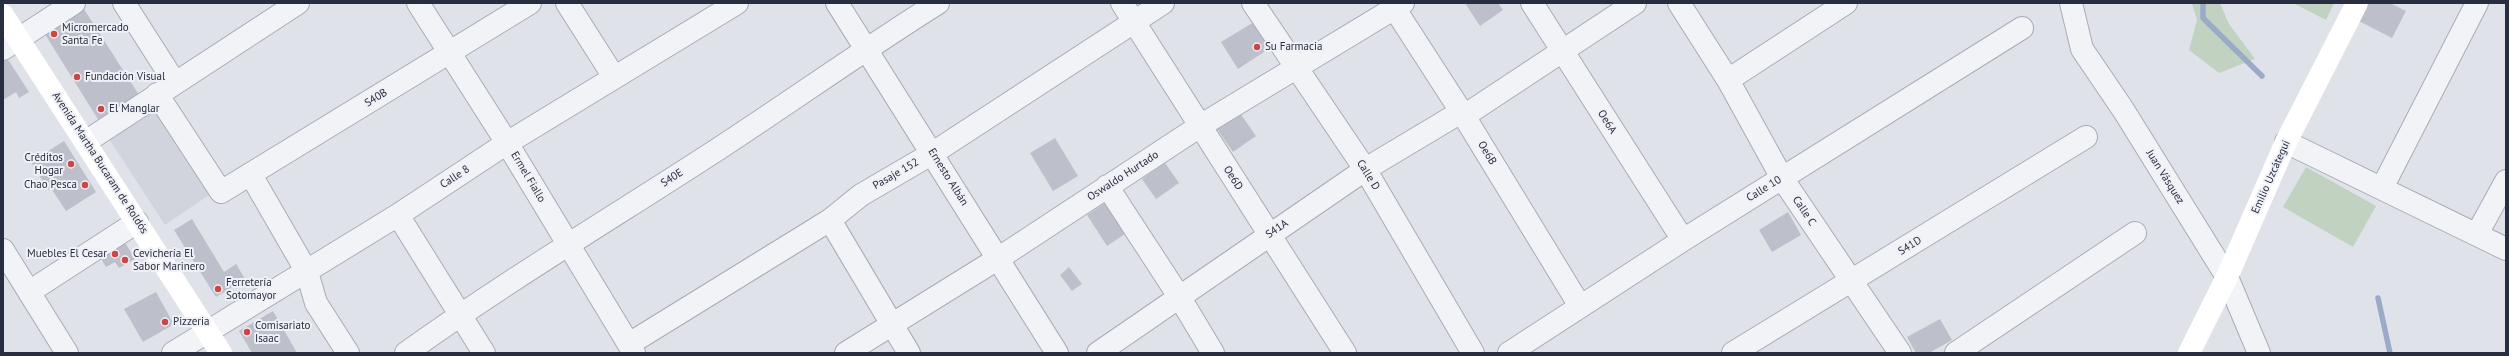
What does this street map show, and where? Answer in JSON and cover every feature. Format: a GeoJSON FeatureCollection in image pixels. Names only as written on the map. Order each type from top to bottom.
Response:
{"type":"FeatureCollection","features":[{"type":"Feature","properties":{"kind":"street"},"geometry":{"type":"LineString","coordinates":[[11,44],[74,3]]}},
{"type":"Feature","properties":{"kind":"street"},"geometry":{"type":"LineString","coordinates":[[124,3],[175,83]]}},
{"type":"Feature","properties":{"kind":"street"},"geometry":{"type":"LineString","coordinates":[[86,141],[298,3]]}},
{"type":"Feature","properties":{"kind":"street","name":"Ermel Fiallo"},"geometry":{"type":"LineString","coordinates":[[418,3],[507,143],[632,348]]}},
{"type":"Feature","properties":{"kind":"street","name":"S40B"},"geometry":{"type":"LineString","coordinates":[[157,94],[221,192],[530,3]]}},
{"type":"Feature","properties":{"kind":"street"},"geometry":{"type":"LineString","coordinates":[[567,3],[614,77]]}},
{"type":"Feature","properties":{"kind":"street","name":"Calle 8"},"geometry":{"type":"LineString","coordinates":[[173,353],[398,215],[507,143],[738,3]]}},
{"type":"Feature","properties":{"kind":"street","name":"Ernesto Albán"},"geometry":{"type":"LineString","coordinates":[[838,3],[999,258],[1057,353]]}},
{"type":"Feature","properties":{"kind":"street","name":"S40E"},"geometry":{"type":"LineString","coordinates":[[406,353],[460,314],[711,154],[866,48],[938,3]]}},
{"type":"Feature","properties":{"kind":"street","name":"Oe6D"},"geometry":{"type":"LineString","coordinates":[[1122,3],[1270,234],[1344,353]]}},
{"type":"Feature","properties":{"kind":"street","name":"Pasaje 152"},"geometry":{"type":"LineString","coordinates":[[632,348],[830,220],[861,195],[933,153],[1163,3]]}},
{"type":"Feature","properties":{"kind":"street","name":"Calle D"},"geometry":{"type":"LineString","coordinates":[[1253,3],[1365,170],[1473,353]]}},
{"type":"Feature","properties":{"kind":"street","name":"Oe6A"},"geometry":{"type":"LineString","coordinates":[[1532,3],[1683,240]]}},
{"type":"Feature","properties":{"kind":"street","name":"S41A"},"geometry":{"type":"LineString","coordinates":[[1098,353],[1365,170],[1463,114],[1563,52],[1635,3]]}},
{"type":"Feature","properties":{"kind":"street","name":"Calle C"},"geometry":{"type":"LineString","coordinates":[[1679,3],[1728,80],[1782,178],[1900,353]]}},
{"type":"Feature","properties":{"kind":"street"},"geometry":{"type":"LineString","coordinates":[[1728,80],[1846,3]]}},
{"type":"Feature","properties":{"kind":"street","name":"Juan Vásquez"},"geometry":{"type":"LineString","coordinates":[[2071,3],[2082,49],[2124,110],[2227,277],[2259,353]]}},
{"type":"Feature","properties":{"kind":"street","name":"Emilio Uzcátegui"},"geometry":{"type":"LineString","coordinates":[[2189,353],[2227,277],[2286,142],[2357,3]]}},
{"type":"Feature","properties":{"kind":"street"},"geometry":{"type":"LineString","coordinates":[[2382,188],[2477,3]]}},
{"type":"Feature","properties":{"kind":"street","name":"Oswaldo Hurtado"},"geometry":{"type":"LineString","coordinates":[[846,353],[999,258],[1200,126],[1297,68],[1396,5]]}},
{"type":"Feature","properties":{"kind":"street","name":"Oe6B"},"geometry":{"type":"LineString","coordinates":[[1396,5],[1580,306]]}},
{"type":"Feature","properties":{"kind":"street","name":"Avenida Martha Bucaram de Roldós"},"geometry":{"type":"LineString","coordinates":[[3,15],[11,44],[86,141],[221,353]]}},
{"type":"Feature","properties":{"kind":"street","name":"Calle 10"},"geometry":{"type":"LineString","coordinates":[[1509,353],[1683,240],[2022,28]]}},
{"type":"Feature","properties":{"kind":"street","name":"S41D"},"geometry":{"type":"LineString","coordinates":[[1734,353],[1852,282],[2086,137]]}},
{"type":"Feature","properties":{"kind":"street"},"geometry":{"type":"LineString","coordinates":[[2286,142],[2506,249]]}},
{"type":"Feature","properties":{"kind":"street"},"geometry":{"type":"LineString","coordinates":[[251,175],[307,272],[312,296],[348,353]]}},
{"type":"Feature","properties":{"kind":"street"},"geometry":{"type":"LineString","coordinates":[[2477,234],[2506,181]]}},
{"type":"Feature","properties":{"kind":"street"},"geometry":{"type":"LineString","coordinates":[[1107,186],[1180,298],[1213,353]]}},
{"type":"Feature","properties":{"kind":"street"},"geometry":{"type":"LineString","coordinates":[[398,215],[484,353]]}},
{"type":"Feature","properties":{"kind":"street"},"geometry":{"type":"LineString","coordinates":[[830,220],[909,353]]}},
{"type":"Feature","properties":{"kind":"street"},"geometry":{"type":"LineString","coordinates":[[29,292],[137,222]]}},
{"type":"Feature","properties":{"kind":"street"},"geometry":{"type":"LineString","coordinates":[[1956,353],[2135,233]]}},
{"type":"Feature","properties":{"kind":"street"},"geometry":{"type":"LineString","coordinates":[[3,250],[68,353]]}},
{"type":"Feature","properties":{"kind":"shaded area"},"geometry":{"type":"Polygon","coordinates":[[[156,108],[212,193],[165,225],[109,139],[156,108]]]}},
{"type":"Feature","properties":{"kind":"green space"},"geometry":{"type":"Polygon","coordinates":[[[2192,3],[2220,3],[2229,24],[2255,59],[2219,73],[2189,50],[2197,20],[2192,3]]]}},
{"type":"Feature","properties":{"kind":"green space"},"geometry":{"type":"Polygon","coordinates":[[[2293,3],[2334,3],[2326,20],[2293,3]]]}},
{"type":"Feature","properties":{"kind":"green space"},"geometry":{"type":"Polygon","coordinates":[[[2306,167],[2376,206],[2353,247],[2283,207],[2306,167]]]}},
{"type":"Feature","properties":{"kind":"building"},"geometry":{"type":"Polygon","coordinates":[[[1465,3],[1498,3],[1503,10],[1480,26],[1465,3]]]}},
{"type":"Feature","properties":{"kind":"building"},"geometry":{"type":"Polygon","coordinates":[[[2366,3],[2390,3],[2406,11],[2392,38],[2357,20],[2366,3]]]}},
{"type":"Feature","properties":{"kind":"building"},"geometry":{"type":"Polygon","coordinates":[[[82,6],[139,95],[99,121],[43,31],[82,6]]]}},
{"type":"Feature","properties":{"kind":"building"},"geometry":{"type":"Polygon","coordinates":[[[1254,22],[1270,48],[1238,69],[1221,42],[1254,22]]]}},
{"type":"Feature","properties":{"kind":"building"},"geometry":{"type":"Polygon","coordinates":[[[3,58],[9,61],[29,92],[19,98],[16,92],[3,100],[3,58]]]}},
{"type":"Feature","properties":{"kind":"building"},"geometry":{"type":"Polygon","coordinates":[[[1240,113],[1256,136],[1233,152],[1217,129],[1240,113]]]}},
{"type":"Feature","properties":{"kind":"building"},"geometry":{"type":"Polygon","coordinates":[[[1055,138],[1078,176],[1053,191],[1030,153],[1055,138]]]}},
{"type":"Feature","properties":{"kind":"building"},"geometry":{"type":"Polygon","coordinates":[[[64,141],[96,192],[66,211],[51,188],[48,190],[31,162],[64,141]]]}},
{"type":"Feature","properties":{"kind":"building"},"geometry":{"type":"Polygon","coordinates":[[[1165,163],[1179,183],[1156,199],[1142,179],[1165,163]]]}},
{"type":"Feature","properties":{"kind":"building"},"geometry":{"type":"Polygon","coordinates":[[[1108,201],[1128,232],[1107,246],[1087,215],[1108,201]]]}},
{"type":"Feature","properties":{"kind":"building"},"geometry":{"type":"Polygon","coordinates":[[[1788,212],[1801,235],[1772,252],[1759,230],[1788,212]]]}},
{"type":"Feature","properties":{"kind":"building"},"geometry":{"type":"Polygon","coordinates":[[[192,219],[224,272],[236,264],[245,279],[216,297],[174,230],[192,219]]]}},
{"type":"Feature","properties":{"kind":"building","name":"Muebles El Cesar"},"geometry":{"type":"Polygon","coordinates":[[[124,241],[135,259],[119,268],[115,262],[106,267],[99,255],[124,241]]]}},
{"type":"Feature","properties":{"kind":"building"},"geometry":{"type":"Polygon","coordinates":[[[1069,267],[1082,284],[1072,291],[1060,275],[1069,267]]]}},
{"type":"Feature","properties":{"kind":"building"},"geometry":{"type":"Polygon","coordinates":[[[156,292],[172,321],[171,326],[143,342],[124,309],[156,292]]]}},
{"type":"Feature","properties":{"kind":"building"},"geometry":{"type":"Polygon","coordinates":[[[273,311],[297,353],[252,353],[239,331],[273,311]]]}},
{"type":"Feature","properties":{"kind":"building"},"geometry":{"type":"Polygon","coordinates":[[[1940,319],[1952,340],[1929,353],[1916,353],[1907,337],[1940,319]]]}},
{"type":"Feature","properties":{"kind":"waterway"},"geometry":{"type":"LineString","coordinates":[[2203,3],[2203,18],[2262,76]]}},
{"type":"Feature","properties":{"kind":"waterway"},"geometry":{"type":"LineString","coordinates":[[2378,298],[2390,353]]}},
{"type":"Feature","properties":{"kind":"place","name":"Micromercado Santa Fe"},"geometry":{"type":"Point","coordinates":[54,34]}},
{"type":"Feature","properties":{"kind":"place","name":"Su Farmacia"},"geometry":{"type":"Point","coordinates":[1257,47]}},
{"type":"Feature","properties":{"kind":"place","name":"Fundación Visual"},"geometry":{"type":"Point","coordinates":[77,77]}},
{"type":"Feature","properties":{"kind":"place","name":"El Manglar"},"geometry":{"type":"Point","coordinates":[101,109]}},
{"type":"Feature","properties":{"kind":"place","name":"Créditos Hogar"},"geometry":{"type":"Point","coordinates":[71,164]}},
{"type":"Feature","properties":{"kind":"place","name":"Chao Pesca"},"geometry":{"type":"Point","coordinates":[85,185]}},
{"type":"Feature","properties":{"kind":"place","name":"Muebles El Cesar"},"geometry":{"type":"Point","coordinates":[115,254]}},
{"type":"Feature","properties":{"kind":"place","name":"Cevichería El Sabor Marinero"},"geometry":{"type":"Point","coordinates":[125,260]}},
{"type":"Feature","properties":{"kind":"place","name":"Ferretería Sotomayor"},"geometry":{"type":"Point","coordinates":[218,289]}},
{"type":"Feature","properties":{"kind":"place","name":"Pizzeria"},"geometry":{"type":"Point","coordinates":[165,322]}},
{"type":"Feature","properties":{"kind":"place","name":"Comisariato Isaac"},"geometry":{"type":"Point","coordinates":[247,332]}}]}
